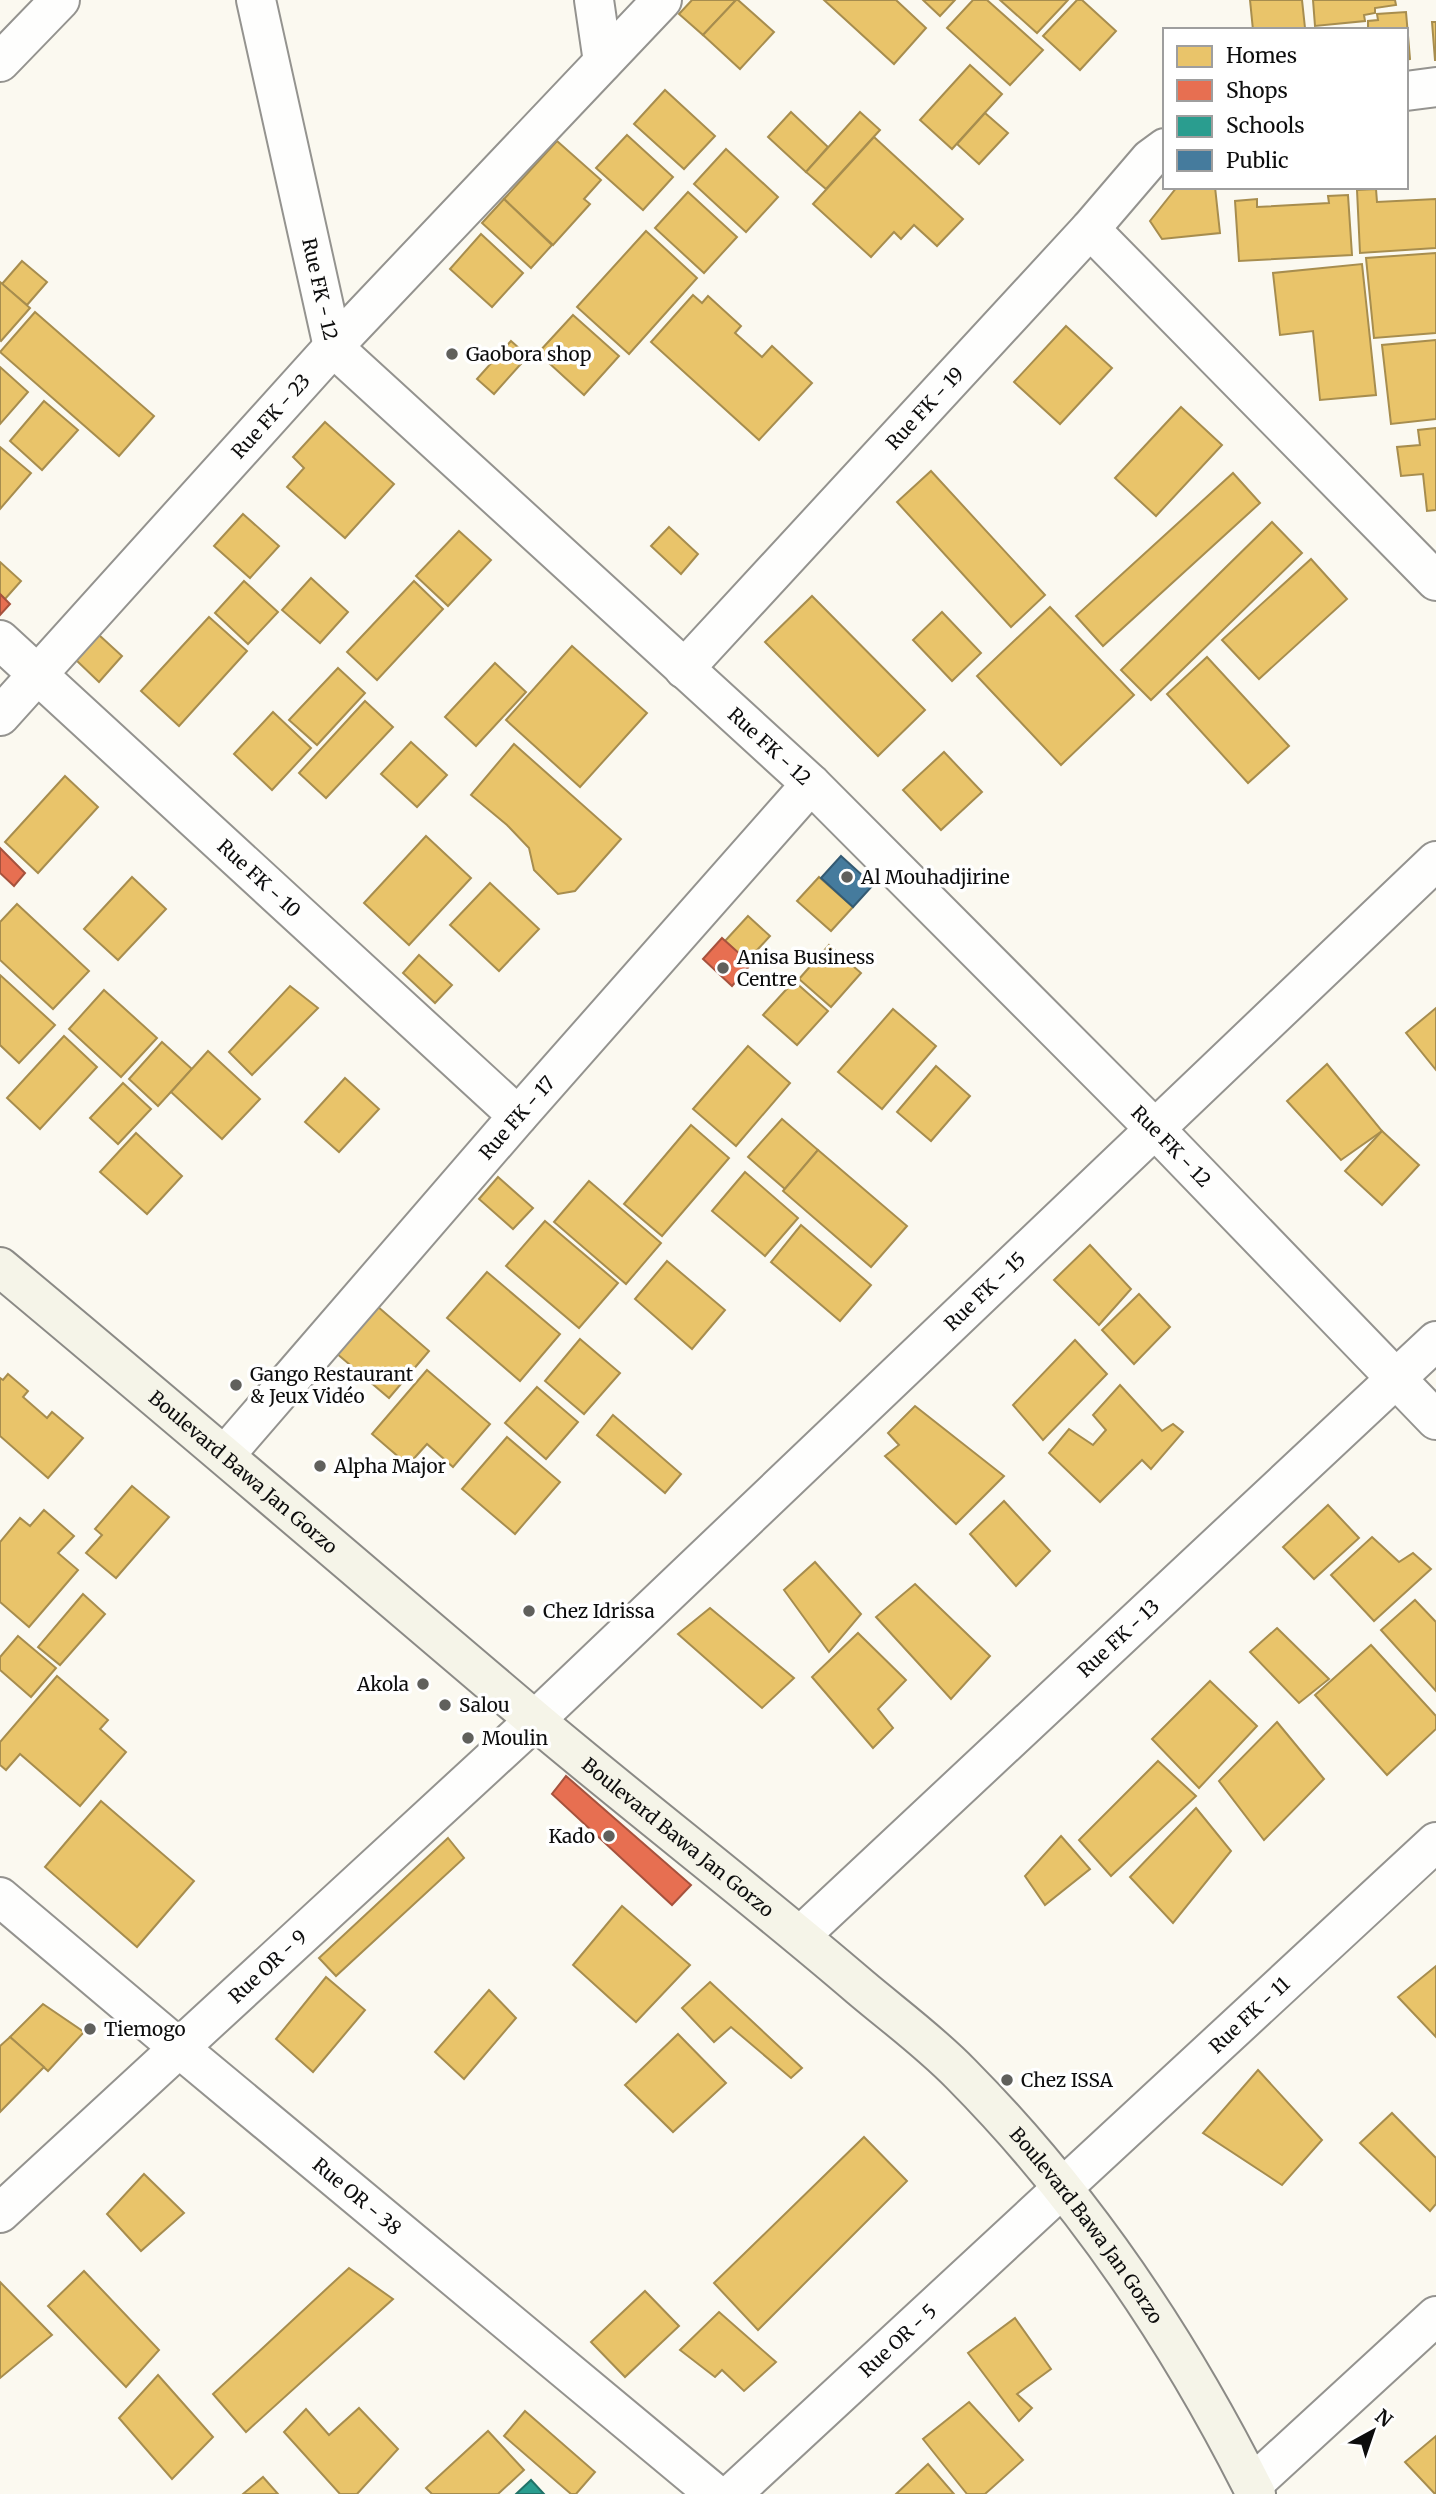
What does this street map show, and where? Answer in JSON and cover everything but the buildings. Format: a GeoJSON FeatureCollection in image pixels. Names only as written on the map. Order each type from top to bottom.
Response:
{"type":"FeatureCollection","features":[{"type":"Feature","properties":{"kind":"main road","name":"Boulevard Bawa Jan Gorzo"},"geometry":{"type":"LineString","coordinates":[[0,1267],[225,1454],[535,1720],[800,1936],[958,2070],[1064,2188],[1175,2345],[1254,2489]]}},
{"type":"Feature","properties":{"kind":"street"},"geometry":{"type":"LineString","coordinates":[[0,62],[60,0]]}},
{"type":"Feature","properties":{"kind":"street","name":"Rue FK - 12"},"geometry":{"type":"LineString","coordinates":[[256,0],[332,347],[811,784],[1155,1129],[1436,1420]]}},
{"type":"Feature","properties":{"kind":"street"},"geometry":{"type":"LineString","coordinates":[[594,0],[603,62]]}},
{"type":"Feature","properties":{"kind":"street","name":"Rue FK - 23"},"geometry":{"type":"LineString","coordinates":[[0,716],[332,347],[662,0]]}},
{"type":"Feature","properties":{"kind":"street"},"geometry":{"type":"LineString","coordinates":[[1408,91],[1436,87]]}},
{"type":"Feature","properties":{"kind":"street","name":"Rue FK - 19"},"geometry":{"type":"LineString","coordinates":[[684,669],[1090,229],[1150,159],[1163,149]]}},
{"type":"Feature","properties":{"kind":"street"},"geometry":{"type":"LineString","coordinates":[[1090,229],[1436,581]]}},
{"type":"Feature","properties":{"kind":"street","name":"Rue FK - 10"},"geometry":{"type":"LineString","coordinates":[[0,640],[518,1116]]}},
{"type":"Feature","properties":{"kind":"street","name":"Rue FK - 17"},"geometry":{"type":"LineString","coordinates":[[225,1454],[811,784]]}},
{"type":"Feature","properties":{"kind":"street","name":"Rue FK - 15"},"geometry":{"type":"LineString","coordinates":[[535,1720],[1436,861]]}},
{"type":"Feature","properties":{"kind":"street","name":"Rue FK - 13"},"geometry":{"type":"LineString","coordinates":[[800,1936],[1436,1341]]}},
{"type":"Feature","properties":{"kind":"street","name":"Rue OR - 9"},"geometry":{"type":"LineString","coordinates":[[0,2213],[535,1720]]}},
{"type":"Feature","properties":{"kind":"street","name":"Rue FK - 11"},"geometry":{"type":"LineString","coordinates":[[1064,2188],[1436,1842]]}},
{"type":"Feature","properties":{"kind":"street","name":"Rue OR - 38"},"geometry":{"type":"LineString","coordinates":[[0,1897],[715,2494]]}},
{"type":"Feature","properties":{"kind":"street","name":"Rue OR - 5"},"geometry":{"type":"LineString","coordinates":[[732,2494],[1064,2188]]}},
{"type":"Feature","properties":{"kind":"street"},"geometry":{"type":"LineString","coordinates":[[1254,2489],[1436,2316]]}},
{"type":"Feature","properties":{"kind":"place","name":"Gaobora shop"},"geometry":{"type":"Point","coordinates":[452,354]}},
{"type":"Feature","properties":{"kind":"place","name":"Al Mouhadjirine"},"geometry":{"type":"Point","coordinates":[847,877]}},
{"type":"Feature","properties":{"kind":"place","name":"Anisa Business Centre"},"geometry":{"type":"Point","coordinates":[723,968]}},
{"type":"Feature","properties":{"kind":"place","name":"Gango Restaurant & Jeux Vidéo"},"geometry":{"type":"Point","coordinates":[236,1385]}},
{"type":"Feature","properties":{"kind":"place","name":"Alpha Major"},"geometry":{"type":"Point","coordinates":[320,1466]}},
{"type":"Feature","properties":{"kind":"place","name":"Chez Idrissa"},"geometry":{"type":"Point","coordinates":[529,1611]}},
{"type":"Feature","properties":{"kind":"place","name":"Akola"},"geometry":{"type":"Point","coordinates":[423,1684]}},
{"type":"Feature","properties":{"kind":"place","name":"Salou"},"geometry":{"type":"Point","coordinates":[445,1705]}},
{"type":"Feature","properties":{"kind":"place","name":"Moulin"},"geometry":{"type":"Point","coordinates":[468,1738]}},
{"type":"Feature","properties":{"kind":"place","name":"Kado"},"geometry":{"type":"Point","coordinates":[609,1836]}},
{"type":"Feature","properties":{"kind":"place","name":"Tiemogo"},"geometry":{"type":"Point","coordinates":[90,2029]}},
{"type":"Feature","properties":{"kind":"place","name":"Chez ISSA"},"geometry":{"type":"Point","coordinates":[1007,2080]}}]}
